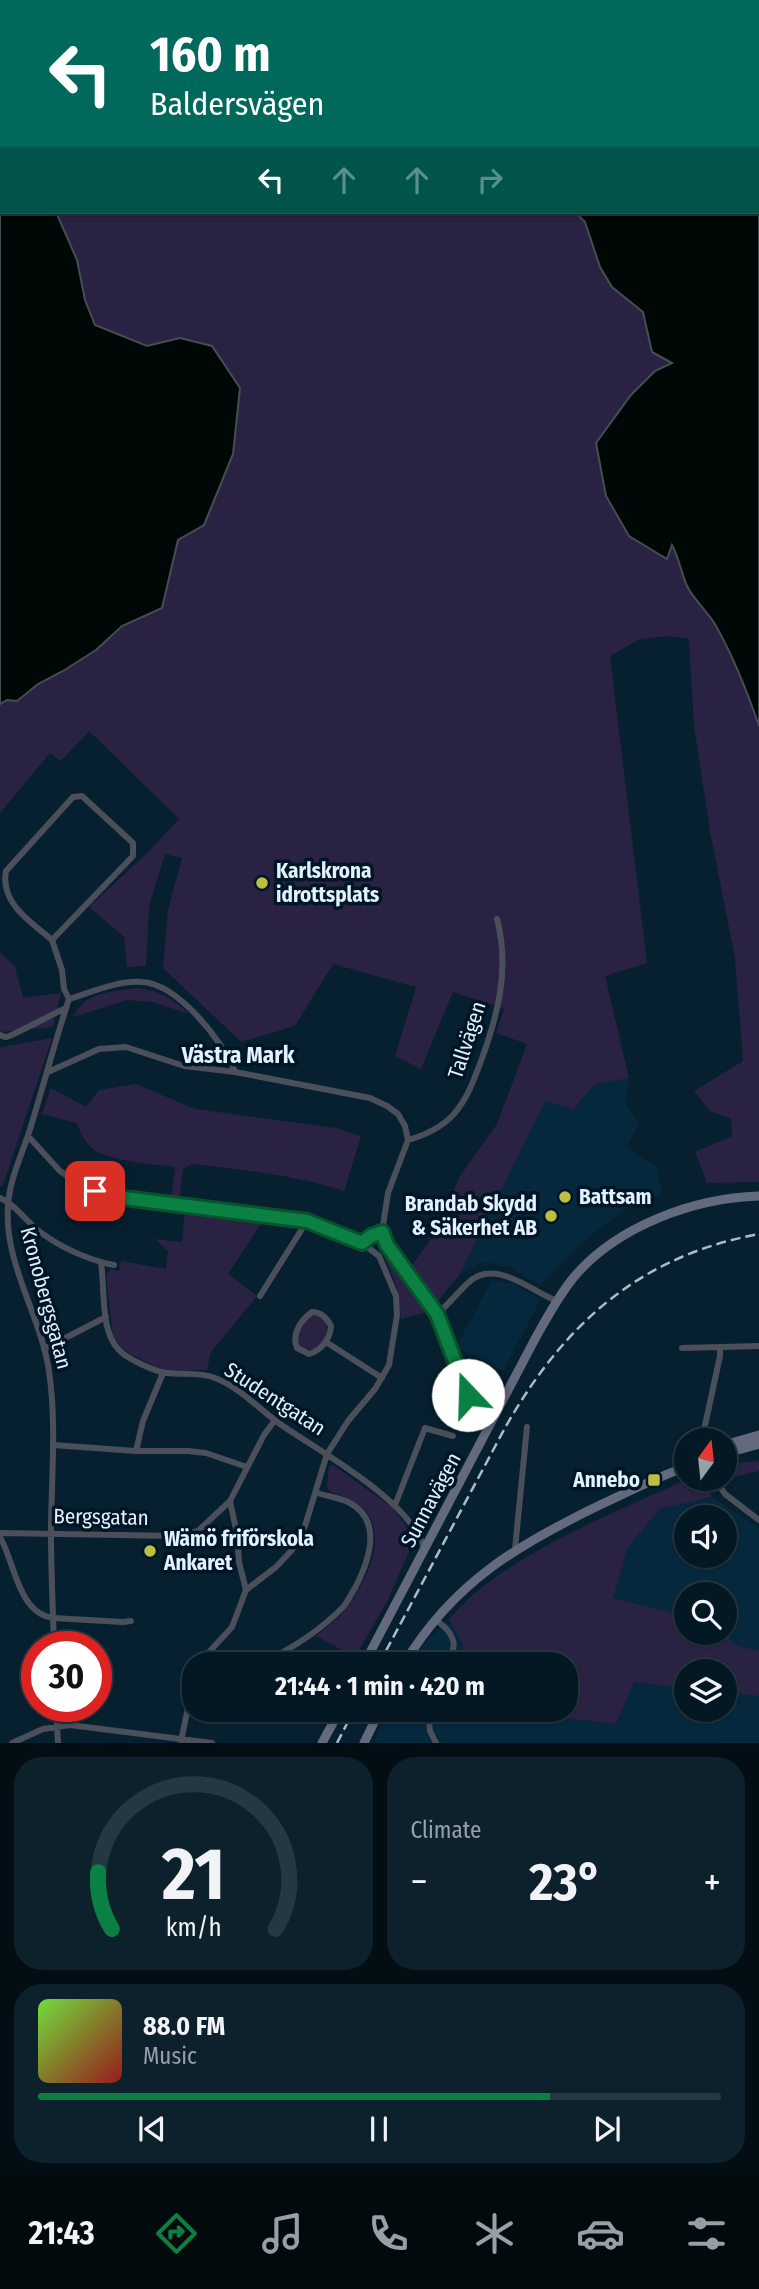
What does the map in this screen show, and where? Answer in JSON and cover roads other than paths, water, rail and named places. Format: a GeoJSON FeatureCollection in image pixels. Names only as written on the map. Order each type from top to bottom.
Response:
{"type":"FeatureCollection","features":[{"type":"Feature","properties":{"kind":"main road","name":"Sunnavägen"},"geometry":{"type":"LineString","coordinates":[[370,1652],[556,1301],[574,1276],[594,1257],[644,1225],[695,1206],[732,1198],[759,1196]]}},
{"type":"Feature","properties":{"kind":"main road"},"geometry":{"type":"LineString","coordinates":[[737,1441],[759,1435]]}},
{"type":"Feature","properties":{"kind":"main road"},"geometry":{"type":"LineString","coordinates":[[737,1450],[759,1444]]}},
{"type":"Feature","properties":{"kind":"main road"},"geometry":{"type":"LineString","coordinates":[[413,1652],[436,1620],[469,1585],[515,1549],[563,1523],[674,1471]]}},
{"type":"Feature","properties":{"kind":"main road"},"geometry":{"type":"LineString","coordinates":[[322,1743],[333,1722]]}},
{"type":"Feature","properties":{"kind":"main road"},"geometry":{"type":"LineString","coordinates":[[364,1743],[374,1722]]}},
{"type":"Feature","properties":{"kind":"street"},"geometry":{"type":"LineString","coordinates":[[52,940],[133,856],[133,843],[82,796],[73,797],[6,871],[2,891],[6,901],[52,940],[69,999],[114,985],[145,981],[186,1004],[204,1023],[235,1072]]}},
{"type":"Feature","properties":{"kind":"street","name":"Tallvägen"},"geometry":{"type":"LineString","coordinates":[[408,1140],[432,1133],[453,1115],[474,1080],[497,1015],[502,986],[502,937],[497,919]]}},
{"type":"Feature","properties":{"kind":"street","name":"Kronobergsgatan"},"geometry":{"type":"LineString","coordinates":[[53,1631],[51,1390],[44,1349],[17,1270],[7,1222],[13,1178],[69,999]]}},
{"type":"Feature","properties":{"kind":"street"},"geometry":{"type":"LineString","coordinates":[[0,1035],[6,1037],[16,1033],[66,1008]]}},
{"type":"Feature","properties":{"kind":"street"},"geometry":{"type":"LineString","coordinates":[[48,1072],[99,1049],[126,1047],[184,1066],[235,1072],[370,1098],[398,1114],[405,1126],[408,1140],[387,1193],[382,1232],[387,1245],[437,1314],[472,1404]]}},
{"type":"Feature","properties":{"kind":"street"},"geometry":{"type":"LineString","coordinates":[[28,1136],[60,1171],[81,1186],[108,1196],[307,1221],[362,1243],[379,1256],[396,1296],[397,1315],[389,1365],[327,1454],[305,1526],[292,1550],[246,1590],[232,1628],[211,1652]]}},
{"type":"Feature","properties":{"kind":"street"},"geometry":{"type":"LineString","coordinates":[[0,1198],[8,1201],[36,1228],[57,1242],[114,1265]]}},
{"type":"Feature","properties":{"kind":"street"},"geometry":{"type":"LineString","coordinates":[[260,1296],[307,1221]]}},
{"type":"Feature","properties":{"kind":"street"},"geometry":{"type":"LineString","coordinates":[[362,1243],[382,1232]]}},
{"type":"Feature","properties":{"kind":"street","name":"Studentgatan"},"geometry":{"type":"LineString","coordinates":[[101,1262],[106,1317],[112,1341],[118,1350],[163,1373],[215,1378],[240,1392],[395,1506],[414,1525],[425,1550]]}},
{"type":"Feature","properties":{"kind":"street"},"geometry":{"type":"LineString","coordinates":[[437,1314],[469,1282],[488,1273],[519,1281],[556,1301]]}},
{"type":"Feature","properties":{"kind":"street"},"geometry":{"type":"LineString","coordinates":[[312,1312],[318,1312],[331,1326],[326,1342],[316,1352],[309,1354],[296,1348],[295,1334],[305,1317],[312,1312]]}},
{"type":"Feature","properties":{"kind":"street"},"geometry":{"type":"LineString","coordinates":[[44,1349],[106,1317]]}},
{"type":"Feature","properties":{"kind":"street"},"geometry":{"type":"LineString","coordinates":[[326,1342],[382,1378]]}},
{"type":"Feature","properties":{"kind":"street"},"geometry":{"type":"LineString","coordinates":[[682,1348],[759,1346]]}},
{"type":"Feature","properties":{"kind":"street"},"geometry":{"type":"LineString","coordinates":[[705,1428],[720,1348]]}},
{"type":"Feature","properties":{"kind":"street"},"geometry":{"type":"LineString","coordinates":[[136,1451],[143,1421],[163,1373]]}},
{"type":"Feature","properties":{"kind":"street"},"geometry":{"type":"LineString","coordinates":[[246,1590],[230,1501],[264,1435],[275,1420]]}},
{"type":"Feature","properties":{"kind":"street"},"geometry":{"type":"LineString","coordinates":[[515,1549],[527,1427]]}},
{"type":"Feature","properties":{"kind":"street"},"geometry":{"type":"LineString","coordinates":[[395,1506],[425,1428],[453,1436]]}},
{"type":"Feature","properties":{"kind":"street"},"geometry":{"type":"LineString","coordinates":[[53,1445],[206,1453],[247,1467]]}},
{"type":"Feature","properties":{"kind":"street"},"geometry":{"type":"LineString","coordinates":[[723,1491],[759,1520]]}},
{"type":"Feature","properties":{"kind":"street"},"geometry":{"type":"LineString","coordinates":[[281,1652],[314,1634],[346,1605],[368,1558],[371,1540],[369,1525],[362,1513],[349,1503],[317,1493]]}},
{"type":"Feature","properties":{"kind":"street","name":"Bergsgatan"},"geometry":{"type":"LineString","coordinates":[[0,1535],[178,1536],[198,1531],[230,1501]]}},
{"type":"Feature","properties":{"kind":"street"},"geometry":{"type":"LineString","coordinates":[[0,1535],[24,1595],[35,1612],[53,1618],[131,1621]]}},
{"type":"Feature","properties":{"kind":"street"},"geometry":{"type":"LineString","coordinates":[[436,1620],[451,1632],[455,1642],[453,1652]]}},
{"type":"Feature","properties":{"kind":"street"},"geometry":{"type":"LineString","coordinates":[[57,1722],[58,1743]]}},
{"type":"Feature","properties":{"kind":"street"},"geometry":{"type":"LineString","coordinates":[[181,1741],[185,1722]]}},
{"type":"Feature","properties":{"kind":"street"},"geometry":{"type":"LineString","coordinates":[[429,1722],[436,1743]]}},
{"type":"Feature","properties":{"kind":"street"},"geometry":{"type":"LineString","coordinates":[[12,1743],[43,1730],[69,1725],[212,1743]]}},
{"type":"Feature","properties":{"kind":"railway"},"geometry":{"type":"LineString","coordinates":[[385,1652],[506,1426],[554,1356],[581,1326],[610,1300],[642,1277],[716,1244],[759,1234]]}},
{"type":"Feature","properties":{"kind":"railway"},"geometry":{"type":"LineString","coordinates":[[337,1743],[348,1722]]}},
{"type":"Feature","properties":{"kind":"place","name":"Karlskrona idrottsplats"},"geometry":{"type":"Point","coordinates":[262,883]}},
{"type":"Feature","properties":{"kind":"place","name":"Battsam"},"geometry":{"type":"Point","coordinates":[565,1197]}},
{"type":"Feature","properties":{"kind":"place","name":"Brandab Skydd & Säkerhet AB"},"geometry":{"type":"Point","coordinates":[551,1216]}},
{"type":"Feature","properties":{"kind":"place","name":"Annebo"},"geometry":{"type":"Point","coordinates":[654,1480]}},
{"type":"Feature","properties":{"kind":"place","name":"Wämö friförskola Ankaret"},"geometry":{"type":"Point","coordinates":[150,1551]}},
{"type":"Feature","properties":{"kind":"district","name":"Västra Mark"},"geometry":{"type":"Point","coordinates":[238,1055]}}]}
